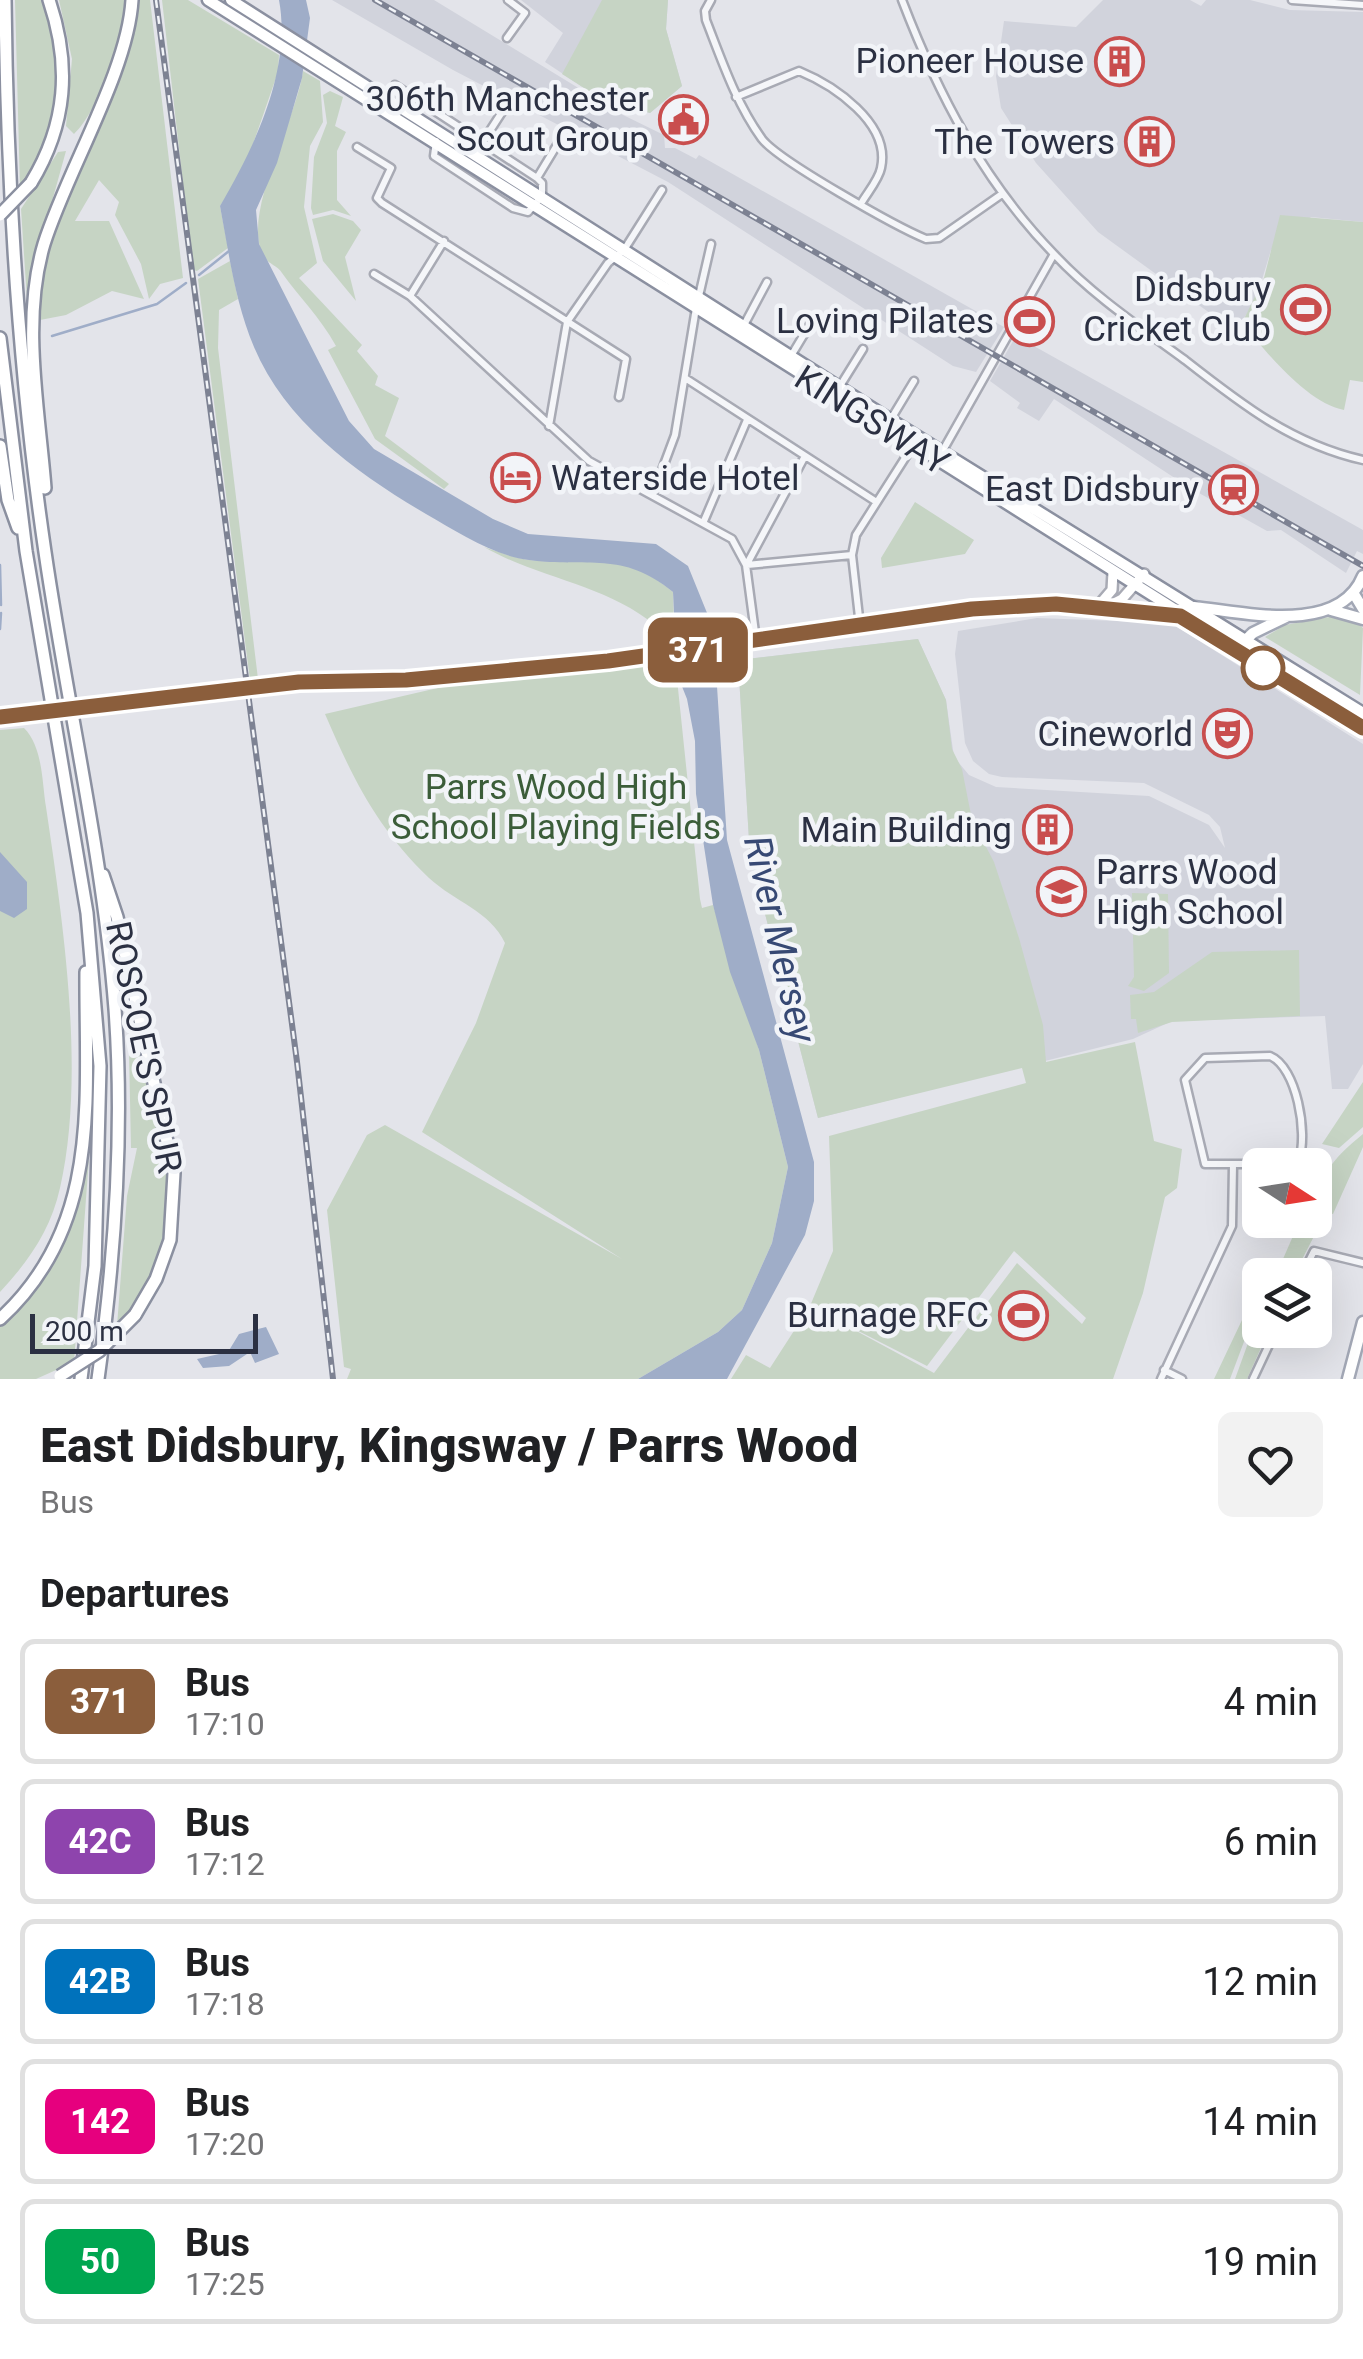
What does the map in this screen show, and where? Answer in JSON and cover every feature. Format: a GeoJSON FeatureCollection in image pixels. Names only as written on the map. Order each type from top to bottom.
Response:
{"type":"FeatureCollection","features":[{"type":"Feature","properties":{"kind":"highway"},"geometry":{"type":"LineString","coordinates":[[5,0],[18,326],[44,547],[94,847],[115,1011],[118,1128],[114,1239],[98,1379]]}},
{"type":"Feature","properties":{"kind":"highway"},"geometry":{"type":"LineString","coordinates":[[0,215],[31,183],[56,130],[64,86],[62,47],[49,0]]}},
{"type":"Feature","properties":{"kind":"highway"},"geometry":{"type":"LineString","coordinates":[[44,547],[34,317],[36,282],[54,216],[121,50],[132,6]]}},
{"type":"Feature","properties":{"kind":"highway"},"geometry":{"type":"LineString","coordinates":[[0,338],[26,551],[86,913],[100,1066],[97,1233],[81,1379]]}},
{"type":"Feature","properties":{"kind":"highway"},"geometry":{"type":"LineString","coordinates":[[0,446],[8,500],[26,551]]}},
{"type":"Feature","properties":{"kind":"highway","name":"ROSCOE'S SPUR"},"geometry":{"type":"LineString","coordinates":[[55,1377],[99,1350],[134,1314],[165,1255],[174,1217],[174,1173],[117,917],[94,847]]}},
{"type":"Feature","properties":{"kind":"highway","name":"ROSCOE'S SPUR"},"geometry":{"type":"LineString","coordinates":[[0,1318],[23,1296],[50,1256],[70,1216],[82,1167],[89,1072],[86,913]]}},
{"type":"Feature","properties":{"kind":"main road","name":"KINGSWAY"},"geometry":{"type":"LineString","coordinates":[[208,0],[253,21],[438,137],[698,303],[912,447],[1363,728]]}},
{"type":"Feature","properties":{"kind":"main road","name":"KINGSWAY"},"geometry":{"type":"LineString","coordinates":[[231,0],[253,21]]}},
{"type":"Feature","properties":{"kind":"main road","name":"KINGSWAY"},"geometry":{"type":"LineString","coordinates":[[698,303],[743,326],[1359,708]]}},
{"type":"Feature","properties":{"kind":"main road"},"geometry":{"type":"LineString","coordinates":[[1098,606],[1112,590],[1113,572]]}},
{"type":"Feature","properties":{"kind":"main road"},"geometry":{"type":"LineString","coordinates":[[1098,606],[1122,600],[1144,574]]}},
{"type":"Feature","properties":{"kind":"main road"},"geometry":{"type":"LineString","coordinates":[[1329,610],[1354,594],[1363,576]]}},
{"type":"Feature","properties":{"kind":"main road"},"geometry":{"type":"LineString","coordinates":[[1354,594],[1363,609]]}},
{"type":"Feature","properties":{"kind":"main road"},"geometry":{"type":"LineString","coordinates":[[0,717],[299,682],[406,680],[674,653],[997,606],[1098,606],[1180,616]]}},
{"type":"Feature","properties":{"kind":"main road"},"geometry":{"type":"LineString","coordinates":[[1194,607],[1242,616],[1329,610],[1363,619]]}},
{"type":"Feature","properties":{"kind":"main road"},"geometry":{"type":"LineString","coordinates":[[1235,650],[1244,639],[1292,614]]}},
{"type":"Feature","properties":{"kind":"main road"},"geometry":{"type":"LineString","coordinates":[[1348,1379],[1363,1322]]}},
{"type":"Feature","properties":{"kind":"street"},"geometry":{"type":"LineString","coordinates":[[507,38],[525,13],[508,0]]}},
{"type":"Feature","properties":{"kind":"street"},"geometry":{"type":"LineString","coordinates":[[711,0],[706,20],[736,97],[772,150],[926,239],[938,238],[1002,194]]}},
{"type":"Feature","properties":{"kind":"street"},"geometry":{"type":"LineString","coordinates":[[902,0],[954,118],[1002,194],[1054,254],[1106,300],[1264,420],[1315,446],[1363,460]]}},
{"type":"Feature","properties":{"kind":"street"},"geometry":{"type":"LineString","coordinates":[[1292,0],[1363,5]]}},
{"type":"Feature","properties":{"kind":"street"},"geometry":{"type":"LineString","coordinates":[[736,97],[799,71],[866,116],[876,131],[882,161],[862,202]]}},
{"type":"Feature","properties":{"kind":"street"},"geometry":{"type":"LineString","coordinates":[[394,85],[537,178],[542,183],[539,201]]}},
{"type":"Feature","properties":{"kind":"street"},"geometry":{"type":"LineString","coordinates":[[482,143],[504,108]]}},
{"type":"Feature","properties":{"kind":"street","name":"KINGSWAY"},"geometry":{"type":"LineString","coordinates":[[438,137],[434,156],[513,208],[522,212],[539,201]]}},
{"type":"Feature","properties":{"kind":"street"},"geometry":{"type":"LineString","coordinates":[[537,178],[560,140]]}},
{"type":"Feature","properties":{"kind":"street"},"geometry":{"type":"LineString","coordinates":[[357,148],[391,168],[377,198],[626,359],[619,396]]}},
{"type":"Feature","properties":{"kind":"street"},"geometry":{"type":"LineString","coordinates":[[549,426],[567,322],[592,284],[620,254],[662,190]]}},
{"type":"Feature","properties":{"kind":"street"},"geometry":{"type":"LineString","coordinates":[[410,296],[444,241]]}},
{"type":"Feature","properties":{"kind":"street"},"geometry":{"type":"LineString","coordinates":[[653,494],[674,435],[711,244]]}},
{"type":"Feature","properties":{"kind":"street"},"geometry":{"type":"LineString","coordinates":[[942,452],[1054,254]]}},
{"type":"Feature","properties":{"kind":"street"},"geometry":{"type":"LineString","coordinates":[[374,274],[410,296],[589,461],[732,539],[746,565],[756,640]]}},
{"type":"Feature","properties":{"kind":"street"},"geometry":{"type":"LineString","coordinates":[[743,326],[767,282]]}},
{"type":"Feature","properties":{"kind":"street"},"geometry":{"type":"LineString","coordinates":[[791,356],[815,316]]}},
{"type":"Feature","properties":{"kind":"street"},"geometry":{"type":"LineString","coordinates":[[840,387],[863,349]]}},
{"type":"Feature","properties":{"kind":"street"},"geometry":{"type":"LineString","coordinates":[[685,378],[876,501]]}},
{"type":"Feature","properties":{"kind":"street"},"geometry":{"type":"LineString","coordinates":[[890,420],[914,382]]}},
{"type":"Feature","properties":{"kind":"street"},"geometry":{"type":"LineString","coordinates":[[704,521],[746,420]]}},
{"type":"Feature","properties":{"kind":"street"},"geometry":{"type":"LineString","coordinates":[[860,626],[852,554],[856,535],[912,447]]}},
{"type":"Feature","properties":{"kind":"street"},"geometry":{"type":"LineString","coordinates":[[746,565],[805,456]]}},
{"type":"Feature","properties":{"kind":"street"},"geometry":{"type":"LineString","coordinates":[[746,565],[852,554]]}},
{"type":"Feature","properties":{"kind":"street"},"geometry":{"type":"LineString","coordinates":[[1270,1056],[1280,1060],[1294,1078],[1301,1156],[1292,1164],[1233,1165],[1202,1161],[1185,1080],[1205,1058],[1270,1056]]}},
{"type":"Feature","properties":{"kind":"street"},"geometry":{"type":"LineString","coordinates":[[1161,1379],[1232,1226],[1233,1165]]}},
{"type":"Feature","properties":{"kind":"street"},"geometry":{"type":"LineString","coordinates":[[1310,1258],[1314,1250],[1363,1263]]}},
{"type":"Feature","properties":{"kind":"street"},"geometry":{"type":"LineString","coordinates":[[1253,1379],[1268,1348]]}},
{"type":"Feature","properties":{"kind":"street"},"geometry":{"type":"LineString","coordinates":[[1164,1370],[1182,1379]]}},
{"type":"Feature","properties":{"kind":"shaded area"},"geometry":{"type":"Polygon","coordinates":[[[332,0],[434,0],[621,114],[664,135],[665,148],[675,148],[696,159],[699,155],[1004,327],[976,372],[953,366],[668,182],[453,70],[332,0]]]}},
{"type":"Feature","properties":{"kind":"shaded area"},"geometry":{"type":"Polygon","coordinates":[[[521,0],[668,0],[666,29],[682,86],[650,113],[598,97],[545,62],[563,33],[521,0]]]}},
{"type":"Feature","properties":{"kind":"shaded area"},"geometry":{"type":"Polygon","coordinates":[[[1103,0],[1190,0],[1201,6],[1206,0],[1250,0],[1290,10],[1363,12],[1363,222],[1311,217],[1271,250],[1257,296],[1236,332],[1098,232],[1036,163],[1001,108],[996,76],[1004,21],[1076,27],[1103,0]]]}},
{"type":"Feature","properties":{"kind":"shaded area"},"geometry":{"type":"Polygon","coordinates":[[[1016,336],[1363,530],[1363,554],[1357,551],[1346,573],[1281,530],[1267,531],[1190,488],[1054,399],[1039,421],[1017,408],[1020,403],[990,381],[1016,336]]]}},
{"type":"Feature","properties":{"kind":"shaded area","name":"Parrs Wood High School"},"geometry":{"type":"Polygon","coordinates":[[[1037,618],[1171,623],[1363,744],[1363,1064],[1348,1089],[1332,1089],[1325,1016],[1172,1021],[1133,1039],[818,1118],[750,856],[738,660],[918,639],[946,700],[954,757],[969,775],[996,787],[1149,796],[1209,825],[1225,848],[1220,827],[1209,815],[1144,783],[1002,777],[989,774],[973,761],[965,743],[955,654],[958,631],[1037,618]]]}},
{"type":"Feature","properties":{"kind":"green space"},"geometry":{"type":"Polygon","coordinates":[[[15,0],[43,0],[56,73],[53,121],[46,144],[20,188],[15,0]]]}},
{"type":"Feature","properties":{"kind":"green space"},"geometry":{"type":"Polygon","coordinates":[[[59,0],[127,0],[109,71],[93,108],[74,134],[66,126],[72,59],[59,0]]]}},
{"type":"Feature","properties":{"kind":"green space"},"geometry":{"type":"Polygon","coordinates":[[[139,0],[150,0],[183,278],[160,284],[149,299],[141,264],[115,215],[119,202],[99,180],[75,221],[109,221],[144,299],[112,291],[66,315],[40,320],[46,262],[54,233],[127,50],[139,0]]]}},
{"type":"Feature","properties":{"kind":"green space"},"geometry":{"type":"Polygon","coordinates":[[[162,0],[188,0],[279,55],[278,72],[244,170],[220,206],[228,248],[197,271],[193,270],[162,0]]]}},
{"type":"Feature","properties":{"kind":"green space"},"geometry":{"type":"Polygon","coordinates":[[[602,0],[668,0],[666,29],[682,86],[650,113],[598,97],[562,74],[602,0]]]}},
{"type":"Feature","properties":{"kind":"green space"},"geometry":{"type":"Polygon","coordinates":[[[303,71],[320,81],[323,122],[310,146],[304,207],[317,263],[299,278],[362,345],[357,351],[378,376],[375,385],[399,398],[385,436],[449,484],[444,489],[375,439],[328,350],[336,346],[280,271],[265,258],[259,241],[264,194],[303,71]]]}},
{"type":"Feature","properties":{"kind":"green space"},"geometry":{"type":"Polygon","coordinates":[[[330,91],[343,97],[335,126],[346,132],[337,151],[337,200],[351,216],[333,210],[313,215],[311,208],[314,157],[327,123],[323,95],[330,91]]]}},
{"type":"Feature","properties":{"kind":"green space"},"geometry":{"type":"Polygon","coordinates":[[[66,151],[41,241],[28,315],[21,209],[58,152],[66,151]]]}},
{"type":"Feature","properties":{"kind":"green space"},"geometry":{"type":"Polygon","coordinates":[[[333,214],[353,221],[361,230],[345,257],[356,301],[323,261],[312,219],[333,214]]]}},
{"type":"Feature","properties":{"kind":"green space","name":"Didsbury Cricket Club"},"geometry":{"type":"Polygon","coordinates":[[[1280,215],[1363,222],[1363,382],[1350,380],[1344,410],[1302,387],[1242,323],[1264,278],[1280,215]]]}},
{"type":"Feature","properties":{"kind":"green space"},"geometry":{"type":"Polygon","coordinates":[[[230,261],[238,299],[219,310],[218,348],[258,679],[250,680],[198,279],[230,261]]]}},
{"type":"Feature","properties":{"kind":"green space"},"geometry":{"type":"Polygon","coordinates":[[[915,502],[974,540],[965,554],[882,568],[881,558],[915,502]]]}},
{"type":"Feature","properties":{"kind":"green space"},"geometry":{"type":"Polygon","coordinates":[[[484,547],[530,560],[604,562],[637,569],[673,592],[675,648],[655,651],[656,626],[616,600],[484,547]]]}},
{"type":"Feature","properties":{"kind":"green space"},"geometry":{"type":"Polygon","coordinates":[[[1346,614],[1363,628],[1360,695],[1265,637],[1285,625],[1346,614]]]}},
{"type":"Feature","properties":{"kind":"green space"},"geometry":{"type":"Polygon","coordinates":[[[918,639],[946,700],[952,749],[962,769],[972,820],[994,862],[1019,938],[1043,1025],[1046,1062],[1135,1042],[1154,1141],[1182,1149],[1177,1188],[1165,1197],[1143,1293],[1113,1379],[731,1379],[746,1355],[770,1368],[810,1306],[833,1251],[829,1136],[1026,1083],[1022,1068],[818,1118],[750,856],[738,660],[918,639]],[[1014,1251],[927,1366],[825,1314],[934,1373],[1017,1263],[1082,1324],[1086,1318],[1014,1251]]]}},
{"type":"Feature","properties":{"kind":"green space","name":"Parrs Wood High School Playing Fields"},"geometry":{"type":"Polygon","coordinates":[[[664,663],[677,679],[702,908],[713,905],[759,1050],[788,1167],[772,1243],[742,1310],[718,1332],[638,1379],[347,1379],[351,1369],[344,1367],[327,1210],[367,1135],[385,1125],[622,1259],[422,1132],[476,1023],[505,943],[481,915],[429,878],[395,840],[356,781],[325,714],[442,687],[664,663]]]}},
{"type":"Feature","properties":{"kind":"green space"},"geometry":{"type":"Polygon","coordinates":[[[24,728],[35,745],[41,766],[59,899],[69,998],[71,1097],[68,1144],[51,1217],[29,1256],[0,1292],[0,730],[24,728]]]}},
{"type":"Feature","properties":{"kind":"green space"},"geometry":{"type":"Polygon","coordinates":[[[1132,893],[1168,894],[1169,973],[1144,991],[1128,986],[1134,977],[1132,893]]]}},
{"type":"Feature","properties":{"kind":"green space"},"geometry":{"type":"Polygon","coordinates":[[[1299,950],[1300,1016],[1172,1022],[1138,1033],[1136,1019],[1131,1019],[1130,995],[1154,992],[1212,952],[1299,950]]]}},
{"type":"Feature","properties":{"kind":"green space"},"geometry":{"type":"Polygon","coordinates":[[[128,1003],[161,1128],[167,1210],[160,1249],[144,1288],[117,1326],[127,1196],[137,1148],[131,1148],[128,1003]]]}},
{"type":"Feature","properties":{"kind":"green space"},"geometry":{"type":"Polygon","coordinates":[[[1363,1082],[1363,1127],[1339,1148],[1322,1144],[1363,1082]]]}},
{"type":"Feature","properties":{"kind":"green space"},"geometry":{"type":"Polygon","coordinates":[[[1363,1134],[1363,1147],[1332,1214],[1332,1165],[1363,1134]]]}},
{"type":"Feature","properties":{"kind":"green space"},"geometry":{"type":"Polygon","coordinates":[[[89,1158],[74,1362],[36,1379],[0,1379],[0,1324],[54,1258],[72,1223],[89,1158]]]}},
{"type":"Feature","properties":{"kind":"green space"},"geometry":{"type":"Polygon","coordinates":[[[1292,1238],[1313,1238],[1303,1258],[1283,1258],[1292,1238]]]}},
{"type":"Feature","properties":{"kind":"green space"},"geometry":{"type":"Polygon","coordinates":[[[1242,1320],[1242,1347],[1230,1379],[1214,1379],[1242,1320]]]}},
{"type":"Feature","properties":{"kind":"green space"},"geometry":{"type":"Polygon","coordinates":[[[1246,1348],[1261,1348],[1247,1379],[1235,1379],[1246,1348]]]}},
{"type":"Feature","properties":{"kind":"water"},"geometry":{"type":"Polygon","coordinates":[[[279,0],[306,0],[310,18],[302,78],[277,163],[256,210],[259,244],[349,421],[374,449],[493,519],[528,534],[656,544],[688,566],[718,640],[716,671],[727,840],[814,1162],[814,1201],[805,1235],[727,1379],[638,1379],[718,1332],[742,1310],[772,1243],[788,1167],[759,1050],[730,972],[713,905],[696,794],[695,741],[687,699],[677,674],[673,592],[637,570],[621,566],[529,560],[488,548],[400,498],[350,464],[285,400],[254,347],[242,313],[220,206],[257,134],[275,81],[282,27],[279,0]]]}},
{"type":"Feature","properties":{"kind":"water"},"geometry":{"type":"Polygon","coordinates":[[[0,852],[27,882],[27,909],[14,918],[0,911],[0,852]]]}},
{"type":"Feature","properties":{"kind":"water"},"geometry":{"type":"Polygon","coordinates":[[[266,1327],[279,1354],[255,1363],[250,1352],[229,1366],[203,1368],[197,1359],[228,1352],[239,1334],[266,1327]]]}},
{"type":"Feature","properties":{"kind":"waterway"},"geometry":{"type":"LineString","coordinates":[[199,275],[229,251]]}},
{"type":"Feature","properties":{"kind":"waterway"},"geometry":{"type":"LineString","coordinates":[[52,336],[157,304],[186,283]]}},
{"type":"Feature","properties":{"kind":"waterway"},"geometry":{"type":"LineString","coordinates":[[0,565],[1,605]]}},
{"type":"Feature","properties":{"kind":"waterway"},"geometry":{"type":"LineString","coordinates":[[0,629],[1,613]]}},
{"type":"Feature","properties":{"kind":"railway"},"geometry":{"type":"LineString","coordinates":[[156,0],[297,1062],[333,1379]]}},
{"type":"Feature","properties":{"kind":"railway"},"geometry":{"type":"LineString","coordinates":[[375,0],[1363,566]]}},
{"type":"Feature","properties":{"kind":"bus line","name":"371"},"geometry":{"type":"LineString","coordinates":[[0,717],[299,682],[406,680],[608,661],[972,609],[1056,604],[1180,616],[1363,728]]}},
{"type":"Feature","properties":{"kind":"place","name":"Pioneer House"},"geometry":{"type":"Point","coordinates":[1119,61]}},
{"type":"Feature","properties":{"kind":"place","name":"306th Manchester Scout Group"},"geometry":{"type":"Point","coordinates":[684,119]}},
{"type":"Feature","properties":{"kind":"place","name":"The Towers"},"geometry":{"type":"Point","coordinates":[1150,142]}},
{"type":"Feature","properties":{"kind":"place","name":"Didsbury Cricket Club"},"geometry":{"type":"Point","coordinates":[1306,309]}},
{"type":"Feature","properties":{"kind":"place","name":"Loving Pilates"},"geometry":{"type":"Point","coordinates":[1029,321]}},
{"type":"Feature","properties":{"kind":"place","name":"Waterside Hotel"},"geometry":{"type":"Point","coordinates":[516,478]}},
{"type":"Feature","properties":{"kind":"place","name":"East Didsbury"},"geometry":{"type":"Point","coordinates":[1234,489]}},
{"type":"Feature","properties":{"kind":"place","name":"Cineworld"},"geometry":{"type":"Point","coordinates":[1228,734]}},
{"type":"Feature","properties":{"kind":"place","name":"Main Building"},"geometry":{"type":"Point","coordinates":[1047,830]}},
{"type":"Feature","properties":{"kind":"place","name":"Parrs Wood High School"},"geometry":{"type":"Point","coordinates":[1061,892]}},
{"type":"Feature","properties":{"kind":"place","name":"Burnage RFC"},"geometry":{"type":"Point","coordinates":[1024,1315]}},
{"type":"Feature","properties":{"kind":"water label","name":"River Mersey"},"geometry":{"type":"Point","coordinates":[780,939]}}]}
